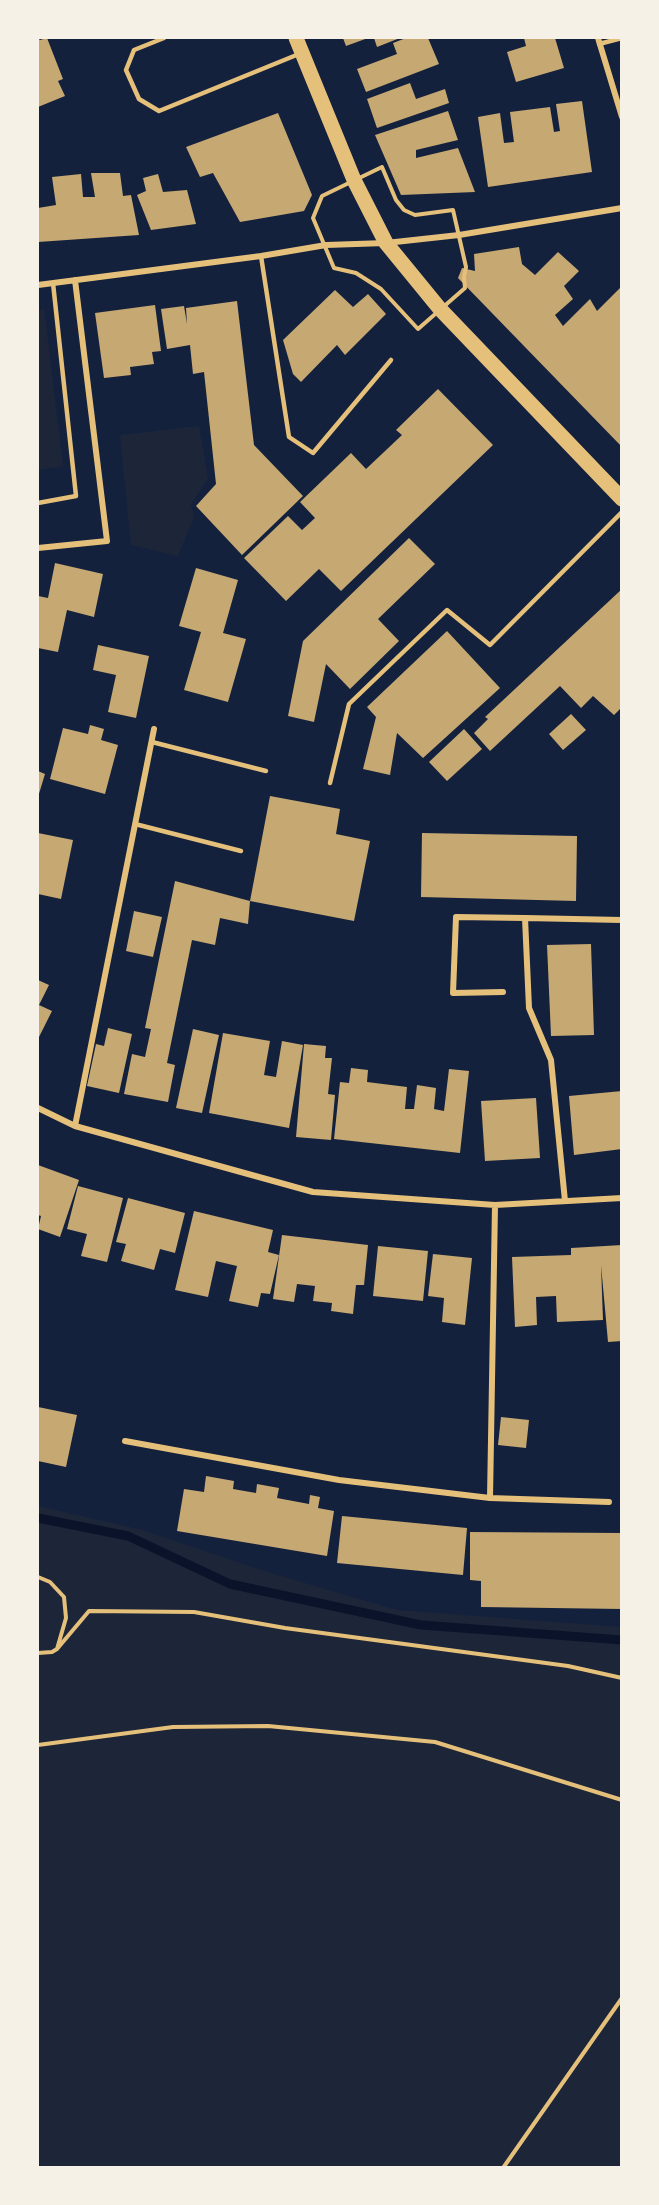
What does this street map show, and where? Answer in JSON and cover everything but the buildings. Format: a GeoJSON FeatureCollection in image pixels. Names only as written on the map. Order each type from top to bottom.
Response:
{"type":"FeatureCollection","features":[{"type":"Feature","properties":{"kind":"main road"},"geometry":{"type":"LineString","coordinates":[[296,38],[354,180],[386,243],[440,309],[621,499]]}},
{"type":"Feature","properties":{"kind":"street"},"geometry":{"type":"LineString","coordinates":[[599,41],[621,117]]}},
{"type":"Feature","properties":{"kind":"street"},"geometry":{"type":"LineString","coordinates":[[38,285],[261,256],[326,245],[386,243],[459,235],[621,208]]}},
{"type":"Feature","properties":{"kind":"street"},"geometry":{"type":"LineString","coordinates":[[38,548],[107,541],[75,280]]}},
{"type":"Feature","properties":{"kind":"street"},"geometry":{"type":"LineString","coordinates":[[75,1126],[154,729]]}},
{"type":"Feature","properties":{"kind":"street"},"geometry":{"type":"LineString","coordinates":[[503,992],[453,993],[456,917],[621,920]]}},
{"type":"Feature","properties":{"kind":"street"},"geometry":{"type":"LineString","coordinates":[[525,918],[529,1008],[551,1060],[565,1201]]}},
{"type":"Feature","properties":{"kind":"street"},"geometry":{"type":"LineString","coordinates":[[38,1108],[75,1126],[313,1192],[495,1205],[621,1198]]}},
{"type":"Feature","properties":{"kind":"street"},"geometry":{"type":"LineString","coordinates":[[490,1498],[495,1205]]}},
{"type":"Feature","properties":{"kind":"street"},"geometry":{"type":"LineString","coordinates":[[125,1441],[339,1480],[490,1498],[609,1502]]}},
{"type":"Feature","properties":{"kind":"lane"},"geometry":{"type":"LineString","coordinates":[[164,38],[134,50],[126,70],[139,99],[159,111],[302,53]]}},
{"type":"Feature","properties":{"kind":"lane"},"geometry":{"type":"LineString","coordinates":[[599,41],[621,38]]}},
{"type":"Feature","properties":{"kind":"lane"},"geometry":{"type":"LineString","coordinates":[[261,256],[289,437],[313,453],[391,360]]}},
{"type":"Feature","properties":{"kind":"lane"},"geometry":{"type":"LineString","coordinates":[[38,502],[76,496],[53,283]]}},
{"type":"Feature","properties":{"kind":"lane"},"geometry":{"type":"LineString","coordinates":[[330,783],[349,705],[447,610],[490,645],[621,512]]}},
{"type":"Feature","properties":{"kind":"lane"},"geometry":{"type":"LineString","coordinates":[[152,742],[266,771]]}},
{"type":"Feature","properties":{"kind":"lane"},"geometry":{"type":"LineString","coordinates":[[135,824],[241,851]]}},
{"type":"Feature","properties":{"kind":"path"},"geometry":{"type":"LineString","coordinates":[[38,1577],[50,1582],[63,1597],[66,1618],[57,1649]]}},
{"type":"Feature","properties":{"kind":"path"},"geometry":{"type":"LineString","coordinates":[[38,1653],[52,1652],[57,1649],[89,1611],[194,1612],[285,1628],[568,1666],[621,1678]]}},
{"type":"Feature","properties":{"kind":"path"},"geometry":{"type":"LineString","coordinates":[[38,1745],[173,1727],[268,1726],[435,1742],[621,1800]]}},
{"type":"Feature","properties":{"kind":"path"},"geometry":{"type":"LineString","coordinates":[[503,2168],[621,1998]]}},
{"type":"Feature","properties":{"kind":"shaded area"},"geometry":{"type":"Polygon","coordinates":[[[44,307],[63,466],[38,470],[38,312],[44,307]]]}},
{"type":"Feature","properties":{"kind":"shaded area"},"geometry":{"type":"Polygon","coordinates":[[[199,426],[208,479],[191,504],[194,517],[178,556],[131,545],[120,435],[199,426]]]}},
{"type":"Feature","properties":{"kind":"shaded area"},"geometry":{"type":"Polygon","coordinates":[[[38,1506],[142,1530],[264,1571],[397,1610],[621,1627],[621,2167],[38,2168],[38,1506]]]}},
{"type":"Feature","properties":{"kind":"waterway"},"geometry":{"type":"LineString","coordinates":[[38,1518],[128,1536],[230,1584],[421,1625],[622,1640]]}}]}
